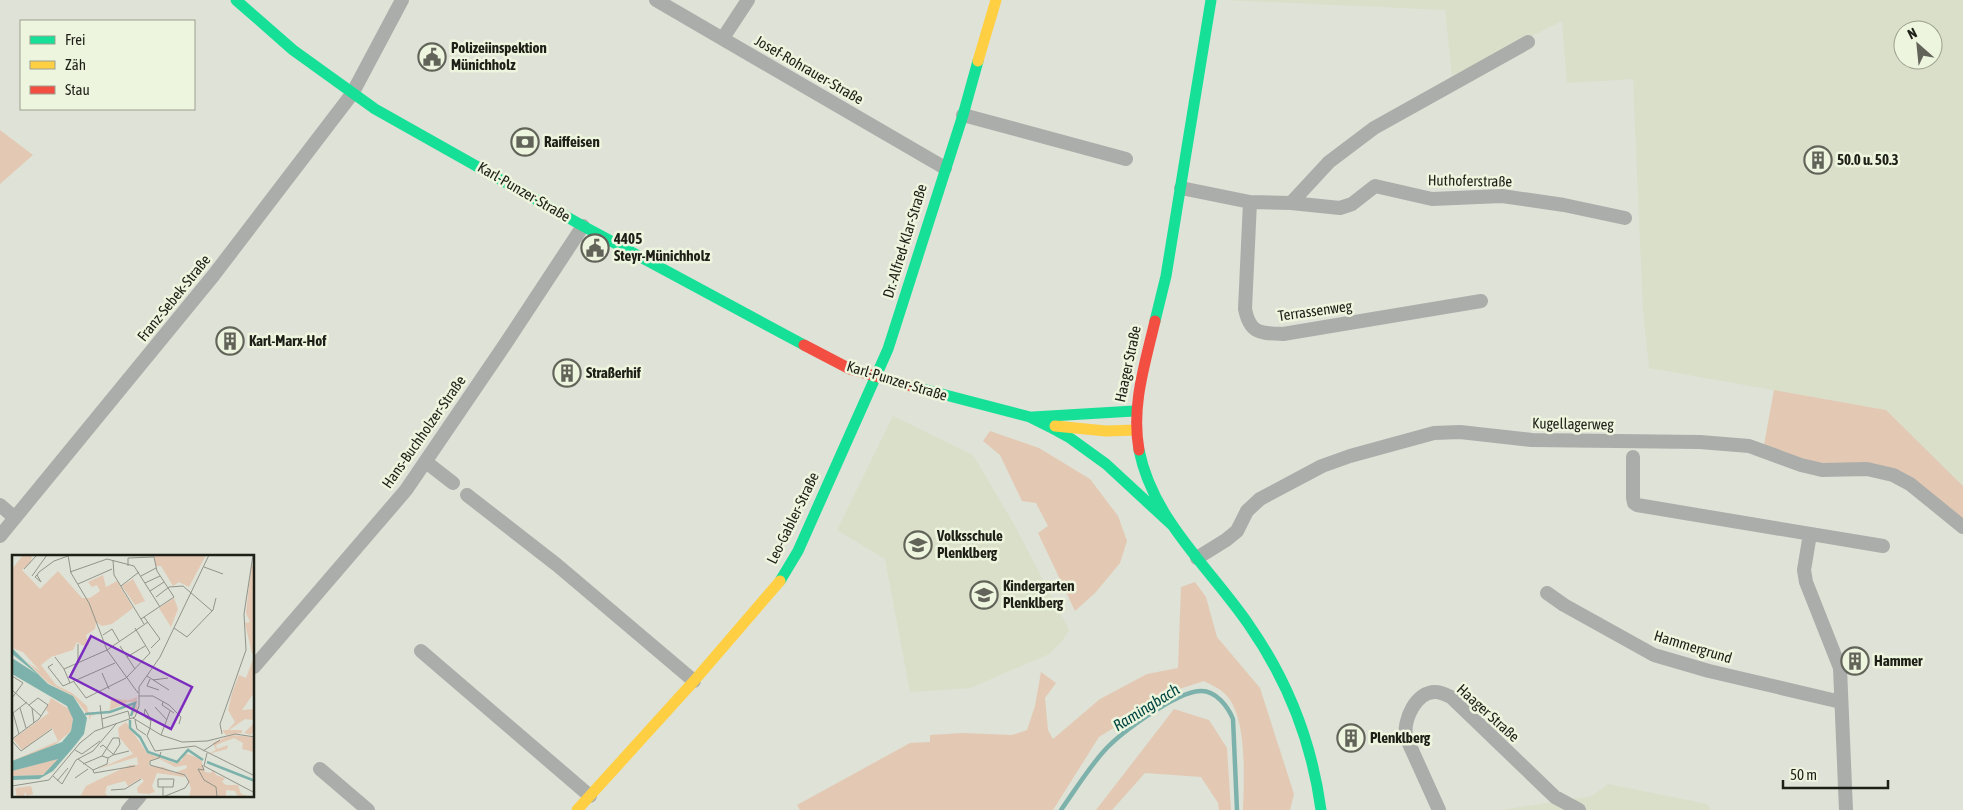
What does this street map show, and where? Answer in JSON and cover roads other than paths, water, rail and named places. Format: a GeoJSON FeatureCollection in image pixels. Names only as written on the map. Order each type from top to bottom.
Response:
{"type":"FeatureCollection","features":[{"type":"Feature","properties":{"kind":"street","name":"Karl-Punzer-Straße"},"geometry":{"type":"LineString","coordinates":[[236,0],[293,50],[375,109],[583,226],[828,358],[850,369],[1030,417],[1052,426],[1112,468],[1172,525]]}},
{"type":"Feature","properties":{"kind":"street","name":"Franz-Sebek-Straße"},"geometry":{"type":"LineString","coordinates":[[0,536],[213,276],[352,94],[402,0]]}},
{"type":"Feature","properties":{"kind":"street","name":"Josef-Rohrauer-Straße"},"geometry":{"type":"LineString","coordinates":[[656,0],[945,168]]}},
{"type":"Feature","properties":{"kind":"street"},"geometry":{"type":"LineString","coordinates":[[723,38],[748,0]]}},
{"type":"Feature","properties":{"kind":"street","name":"Dr.-Alfred-Klar-Straße"},"geometry":{"type":"LineString","coordinates":[[877,377],[888,349],[963,115],[996,0]]}},
{"type":"Feature","properties":{"kind":"street","name":"Haager Straße"},"geometry":{"type":"LineString","coordinates":[[1211,0],[1166,276],[1134,411],[1140,460],[1159,506],[1249,625],[1282,680],[1298,714],[1309,744],[1321,810]]}},
{"type":"Feature","properties":{"kind":"street"},"geometry":{"type":"LineString","coordinates":[[1291,203],[1329,162],[1374,128],[1528,42]]}},
{"type":"Feature","properties":{"kind":"street"},"geometry":{"type":"LineString","coordinates":[[963,115],[1126,159]]}},
{"type":"Feature","properties":{"kind":"street","name":"Huthoferstraße"},"geometry":{"type":"LineString","coordinates":[[1181,188],[1250,202],[1291,203],[1340,208],[1352,204],[1375,186],[1432,199],[1502,196],[1564,205],[1625,218]]}},
{"type":"Feature","properties":{"kind":"street","name":"Terrassenweg"},"geometry":{"type":"LineString","coordinates":[[1250,202],[1245,309],[1248,323],[1259,333],[1283,334],[1480,301]]}},
{"type":"Feature","properties":{"kind":"street","name":"Hans-Buchholzer-Straße"},"geometry":{"type":"LineString","coordinates":[[255,666],[406,490],[583,226]]}},
{"type":"Feature","properties":{"kind":"street","name":"Leo-Gabler-Straße"},"geometry":{"type":"LineString","coordinates":[[577,810],[694,681],[780,581],[798,551],[877,377]]}},
{"type":"Feature","properties":{"kind":"street","name":"Karl-Punzer-Straße"},"geometry":{"type":"LineString","coordinates":[[1030,417],[1134,411]]}},
{"type":"Feature","properties":{"kind":"street","name":"Karl-Punzer-Straße"},"geometry":{"type":"LineString","coordinates":[[1052,426],[1106,431],[1136,430]]}},
{"type":"Feature","properties":{"kind":"street","name":"Kugellagerweg"},"geometry":{"type":"LineString","coordinates":[[1197,558],[1237,531],[1247,511],[1260,499],[1322,466],[1350,456],[1434,433],[1460,432],[1532,440],[1700,442],[1749,446],[1822,470],[1866,469],[1893,475],[1910,484],[1963,527]]}},
{"type":"Feature","properties":{"kind":"street"},"geometry":{"type":"LineString","coordinates":[[1633,457],[1632,498],[1634,503],[1638,505],[1883,546]]}},
{"type":"Feature","properties":{"kind":"street"},"geometry":{"type":"LineString","coordinates":[[426,462],[453,483]]}},
{"type":"Feature","properties":{"kind":"street"},"geometry":{"type":"LineString","coordinates":[[468,495],[557,565],[694,681]]}},
{"type":"Feature","properties":{"kind":"street"},"geometry":{"type":"LineString","coordinates":[[0,505],[15,518]]}},
{"type":"Feature","properties":{"kind":"street"},"geometry":{"type":"LineString","coordinates":[[1810,534],[1804,570],[1806,582],[1834,648],[1840,668],[1846,810]]}},
{"type":"Feature","properties":{"kind":"street","name":"Hammergrund"},"geometry":{"type":"LineString","coordinates":[[1547,593],[1564,605],[1654,655],[1709,671],[1841,702]]}},
{"type":"Feature","properties":{"kind":"street"},"geometry":{"type":"LineString","coordinates":[[421,651],[590,796]]}},
{"type":"Feature","properties":{"kind":"street","name":"Haager Straße"},"geometry":{"type":"LineString","coordinates":[[1439,810],[1406,737],[1405,724],[1413,708],[1422,697],[1431,692],[1438,692],[1451,697],[1555,797],[1579,810]]}},
{"type":"Feature","properties":{"kind":"street"},"geometry":{"type":"LineString","coordinates":[[320,769],[368,810]]}},
{"type":"Feature","properties":{"kind":"street"},"geometry":{"type":"LineString","coordinates":[[128,810],[138,798]]}},
{"type":"Feature","properties":{"kind":"waterway","name":"Ramingbach"},"geometry":{"type":"LineString","coordinates":[[1061,810],[1098,758],[1122,734],[1177,698],[1200,691],[1211,693],[1221,700],[1233,719],[1237,810]]}},
{"type":"Feature","properties":{"kind":"place","name":"Polizeiinspektion Münichholz"},"geometry":{"type":"Point","coordinates":[432,57]}},
{"type":"Feature","properties":{"kind":"place","name":"Raiffeisen"},"geometry":{"type":"Point","coordinates":[525,142]}},
{"type":"Feature","properties":{"kind":"place","name":"50.0 u. 50.3"},"geometry":{"type":"Point","coordinates":[1818,160]}},
{"type":"Feature","properties":{"kind":"place","name":"4405 Steyr-Münichholz"},"geometry":{"type":"Point","coordinates":[595,248]}},
{"type":"Feature","properties":{"kind":"place","name":"Karl-Marx-Hof"},"geometry":{"type":"Point","coordinates":[230,341]}},
{"type":"Feature","properties":{"kind":"place","name":"Straßerhif"},"geometry":{"type":"Point","coordinates":[567,373]}},
{"type":"Feature","properties":{"kind":"place","name":"Volksschule Plenklberg"},"geometry":{"type":"Point","coordinates":[918,545]}},
{"type":"Feature","properties":{"kind":"place","name":"Kindergarten Plenklberg"},"geometry":{"type":"Point","coordinates":[984,595]}},
{"type":"Feature","properties":{"kind":"place","name":"Hammer"},"geometry":{"type":"Point","coordinates":[1855,661]}},
{"type":"Feature","properties":{"kind":"place","name":"Plenklberg"},"geometry":{"type":"Point","coordinates":[1351,738]}}]}
